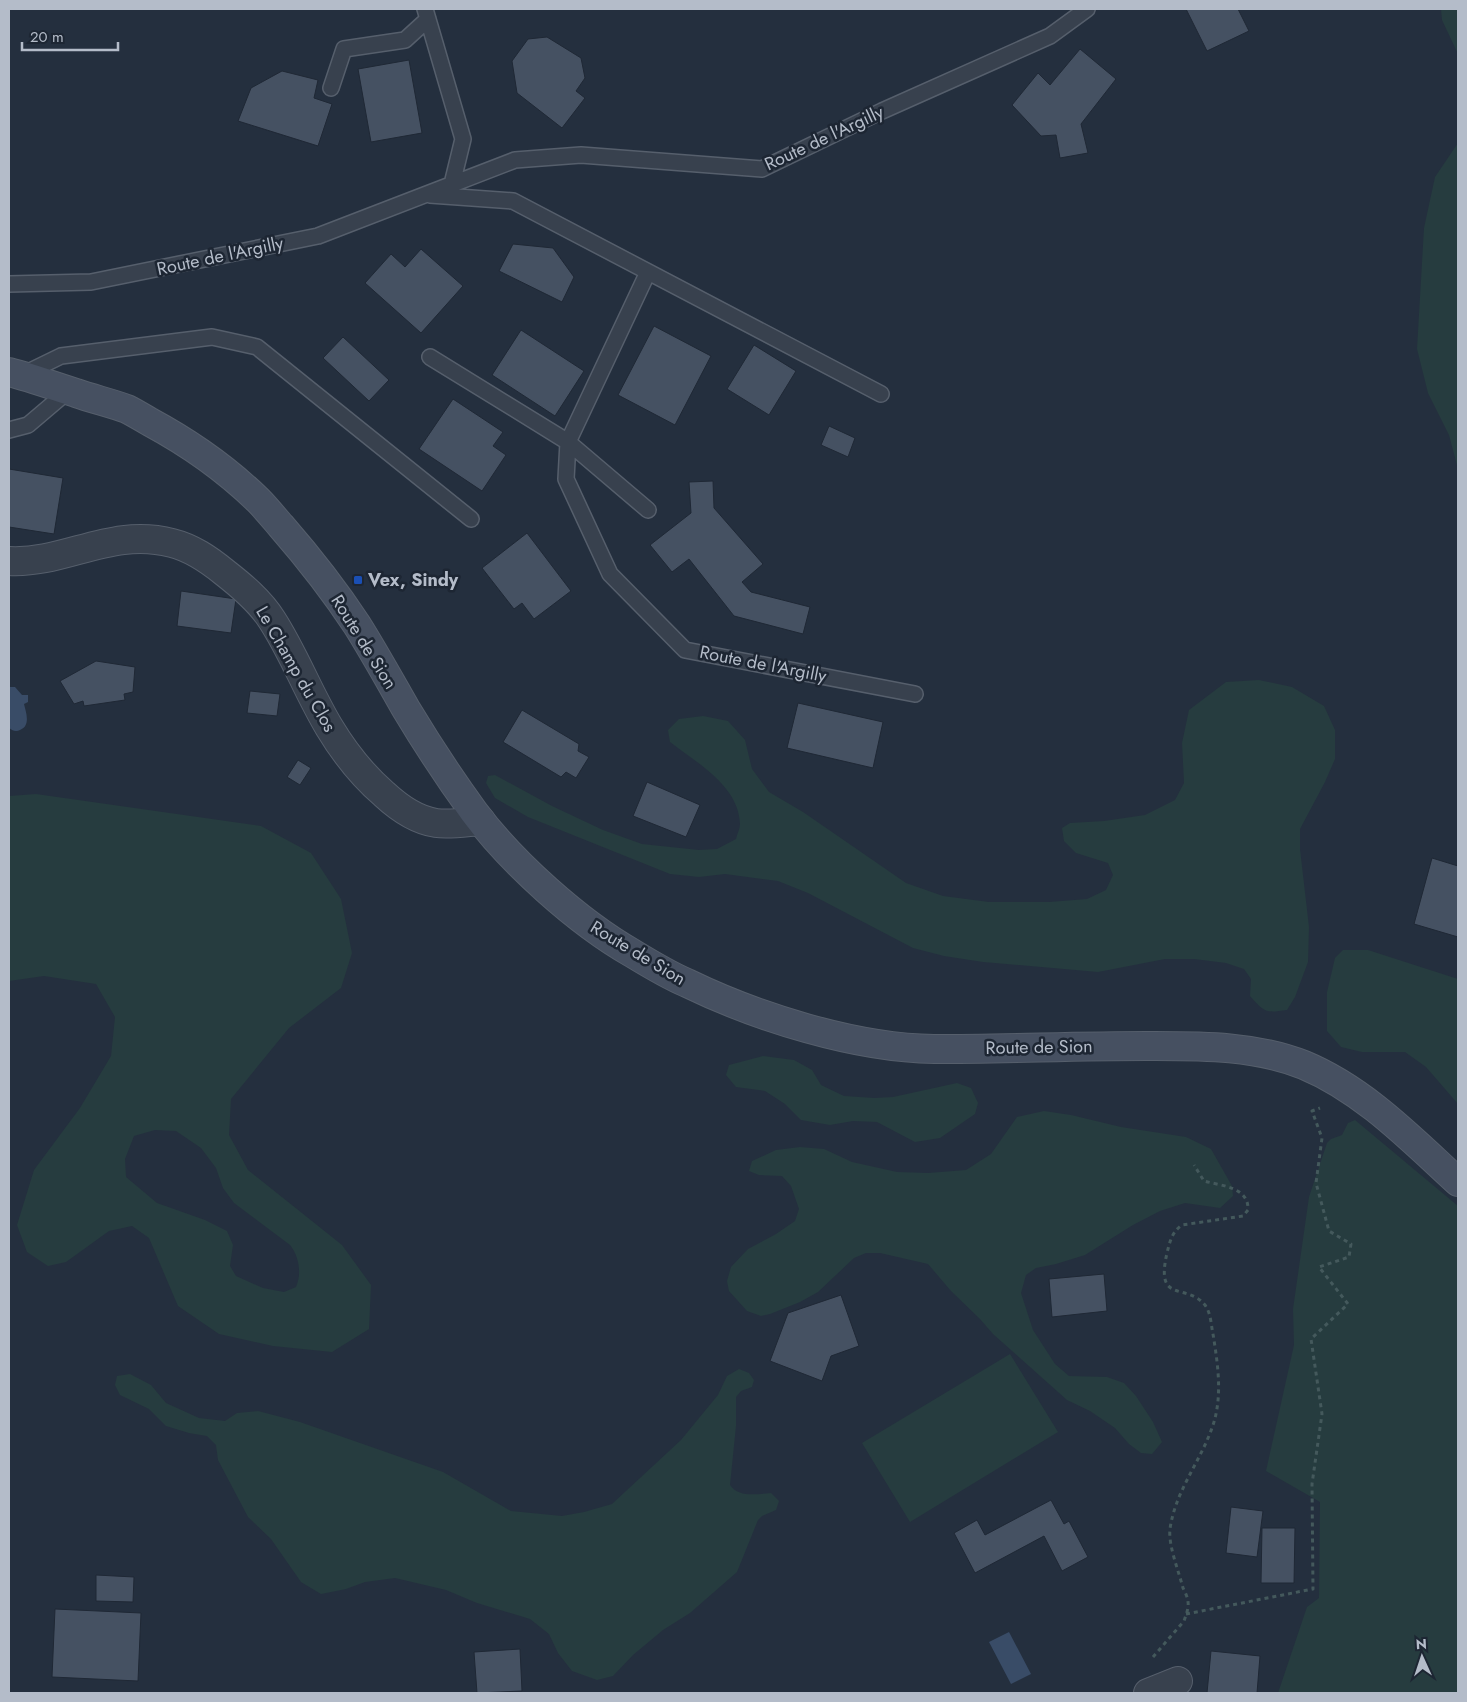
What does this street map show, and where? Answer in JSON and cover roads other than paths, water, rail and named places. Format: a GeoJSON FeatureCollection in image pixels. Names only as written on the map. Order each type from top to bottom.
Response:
{"type":"FeatureCollection","features":[{"type":"Feature","properties":{"kind":"main road","name":"Route de Sion"},"geometry":{"type":"LineString","coordinates":[[15,374],[127,410],[174,435],[211,460],[258,500],[304,553],[357,626],[410,715],[481,821],[505,849],[553,895],[590,925],[627,950],[684,982],[724,1000],[789,1022],[847,1038],[893,1046],[930,1049],[1095,1046],[1218,1047],[1250,1051],[1299,1063],[1326,1075],[1356,1093],[1399,1128],[1458,1182]]}},
{"type":"Feature","properties":{"kind":"street","name":"Le Champ du Clos"},"geometry":{"type":"LineString","coordinates":[[9,561],[26,562],[58,556],[99,543],[136,539],[155,539],[196,551],[243,586],[272,619],[329,727],[351,760],[372,783],[395,804],[418,818],[436,823],[481,821]]}},
{"type":"Feature","properties":{"kind":"street"},"geometry":{"type":"LineString","coordinates":[[1150,1692],[1178,1681]]}},
{"type":"Feature","properties":{"kind":"lane","name":"Route de l'Argilly"},"geometry":{"type":"LineString","coordinates":[[9,284],[91,282],[318,236],[515,160],[580,155],[762,168],[882,111],[1050,36],[1087,9]]}},
{"type":"Feature","properties":{"kind":"lane"},"geometry":{"type":"LineString","coordinates":[[426,14],[464,139],[452,184]]}},
{"type":"Feature","properties":{"kind":"lane"},"geometry":{"type":"LineString","coordinates":[[331,88],[344,49],[406,40],[426,14]]}},
{"type":"Feature","properties":{"kind":"lane","name":"Route de l'Argilly"},"geometry":{"type":"LineString","coordinates":[[424,195],[513,201],[881,394]]}},
{"type":"Feature","properties":{"kind":"lane","name":"Route de l'Argilly"},"geometry":{"type":"LineString","coordinates":[[648,272],[568,442],[566,479],[610,574],[684,650],[915,694]]}},
{"type":"Feature","properties":{"kind":"lane"},"geometry":{"type":"LineString","coordinates":[[15,374],[60,356],[212,336],[257,346],[471,519]]}},
{"type":"Feature","properties":{"kind":"lane"},"geometry":{"type":"LineString","coordinates":[[430,357],[568,442],[648,510]]}},
{"type":"Feature","properties":{"kind":"lane"},"geometry":{"type":"LineString","coordinates":[[9,430],[28,425],[68,391]]}},
{"type":"Feature","properties":{"kind":"water"},"geometry":{"type":"Polygon","coordinates":[[[9,687],[15,687],[22,695],[28,695],[28,702],[24,704],[27,722],[23,728],[17,731],[9,728],[9,687]]]}},
{"type":"Feature","properties":{"kind":"water"},"geometry":{"type":"Polygon","coordinates":[[[1009,1632],[1031,1674],[1011,1684],[989,1642],[1009,1632]]]}},
{"type":"Feature","properties":{"kind":"place","name":"Vex, Sindy"},"geometry":{"type":"Point","coordinates":[358,580]}}]}
